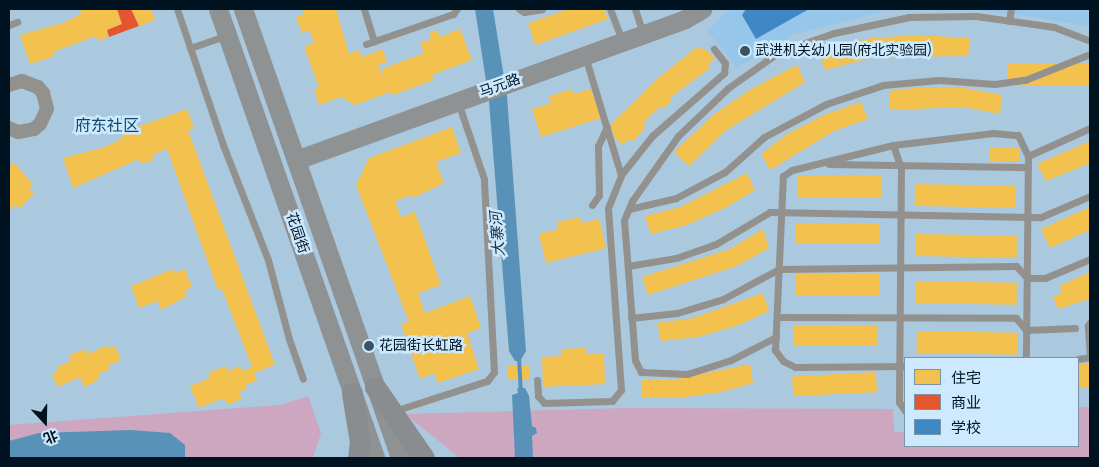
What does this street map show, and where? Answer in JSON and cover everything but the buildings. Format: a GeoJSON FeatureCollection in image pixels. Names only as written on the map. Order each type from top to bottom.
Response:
{"type":"FeatureCollection","features":[{"type":"Feature","properties":{"kind":"main road","name":"花园街"},"geometry":{"type":"LineString","coordinates":[[218,9],[374,458]]}},
{"type":"Feature","properties":{"kind":"main road","name":"花园街"},"geometry":{"type":"LineString","coordinates":[[244,9],[375,387]]}},
{"type":"Feature","properties":{"kind":"main road","name":"马元路"},"geometry":{"type":"LineString","coordinates":[[296,160],[644,34],[702,9]]}},
{"type":"Feature","properties":{"kind":"main road"},"geometry":{"type":"LineString","coordinates":[[375,387],[387,414],[400,458]]}},
{"type":"Feature","properties":{"kind":"main road"},"geometry":{"type":"LineString","coordinates":[[352,393],[360,442],[358,458]]}},
{"type":"Feature","properties":{"kind":"main road"},"geometry":{"type":"LineString","coordinates":[[387,414],[424,458]]}},
{"type":"Feature","properties":{"kind":"street"},"geometry":{"type":"LineString","coordinates":[[9,85],[22,81],[38,87],[43,93],[47,109],[40,124],[34,129],[18,132],[9,129]]}},
{"type":"Feature","properties":{"kind":"lane"},"geometry":{"type":"LineString","coordinates":[[177,9],[268,260],[303,379]]}},
{"type":"Feature","properties":{"kind":"lane"},"geometry":{"type":"LineString","coordinates":[[364,9],[374,42]]}},
{"type":"Feature","properties":{"kind":"lane"},"geometry":{"type":"LineString","coordinates":[[366,44],[453,14],[457,9]]}},
{"type":"Feature","properties":{"kind":"lane"},"geometry":{"type":"LineString","coordinates":[[520,9],[524,12],[542,9]]}},
{"type":"Feature","properties":{"kind":"lane"},"geometry":{"type":"LineString","coordinates":[[610,9],[622,42]]}},
{"type":"Feature","properties":{"kind":"lane"},"geometry":{"type":"LineString","coordinates":[[635,9],[644,34]]}},
{"type":"Feature","properties":{"kind":"lane"},"geometry":{"type":"LineString","coordinates":[[1009,21],[1011,9]]}},
{"type":"Feature","properties":{"kind":"lane"},"geometry":{"type":"LineString","coordinates":[[776,337],[731,360],[687,374],[641,372],[635,360],[624,220],[629,209],[678,136],[728,88],[779,52],[834,33],[909,17],[976,16],[1054,27],[1090,41]]}},
{"type":"Feature","properties":{"kind":"lane"},"geometry":{"type":"LineString","coordinates":[[9,25],[17,22]]}},
{"type":"Feature","properties":{"kind":"lane"},"geometry":{"type":"LineString","coordinates":[[190,48],[227,35]]}},
{"type":"Feature","properties":{"kind":"lane"},"geometry":{"type":"LineString","coordinates":[[537,380],[538,396],[544,403],[612,401],[621,390],[608,208],[621,175],[652,136],[724,73],[725,63],[714,49]]}},
{"type":"Feature","properties":{"kind":"lane"},"geometry":{"type":"LineString","coordinates":[[629,209],[676,198],[726,172],[764,137],[826,104],[854,94],[883,85],[939,80],[995,84],[1026,80],[1090,54]]}},
{"type":"Feature","properties":{"kind":"lane"},"geometry":{"type":"LineString","coordinates":[[585,55],[621,175]]}},
{"type":"Feature","properties":{"kind":"lane"},"geometry":{"type":"LineString","coordinates":[[387,414],[487,381],[494,372],[484,179],[458,102]]}},
{"type":"Feature","properties":{"kind":"lane"},"geometry":{"type":"LineString","coordinates":[[592,205],[599,195],[598,146],[607,127]]}},
{"type":"Feature","properties":{"kind":"lane"},"geometry":{"type":"LineString","coordinates":[[1028,156],[1090,128]]}},
{"type":"Feature","properties":{"kind":"lane"},"geometry":{"type":"LineString","coordinates":[[902,366],[795,367],[783,361],[776,350],[782,176],[792,170],[893,145],[1001,134],[1018,135],[1028,156],[1026,357]]}},
{"type":"Feature","properties":{"kind":"lane"},"geometry":{"type":"LineString","coordinates":[[893,145],[900,165],[899,318],[902,366],[899,402],[904,410]]}},
{"type":"Feature","properties":{"kind":"lane"},"geometry":{"type":"LineString","coordinates":[[817,164],[1028,167]]}},
{"type":"Feature","properties":{"kind":"lane"},"geometry":{"type":"LineString","coordinates":[[628,266],[692,252],[716,244],[770,212],[793,215],[1041,218],[1090,196]]}},
{"type":"Feature","properties":{"kind":"lane"},"geometry":{"type":"LineString","coordinates":[[631,318],[677,312],[723,299],[779,269],[1016,266],[1027,278],[1045,278],[1090,259]]}},
{"type":"Feature","properties":{"kind":"lane"},"geometry":{"type":"LineString","coordinates":[[777,317],[1016,318],[1026,330]]}},
{"type":"Feature","properties":{"kind":"lane"},"geometry":{"type":"LineString","coordinates":[[1090,322],[1088,326],[1090,357]]}},
{"type":"Feature","properties":{"kind":"lane"},"geometry":{"type":"LineString","coordinates":[[1026,330],[1075,328]]}},
{"type":"Feature","properties":{"kind":"shaded area"},"geometry":{"type":"Polygon","coordinates":[[[475,9],[493,9],[507,96],[526,351],[520,361],[515,361],[509,351],[489,101],[475,9]]]}},
{"type":"Feature","properties":{"kind":"shaded area","name":"武进机关幼儿园(府北实验园)"},"geometry":{"type":"Polygon","coordinates":[[[729,9],[893,9],[794,34],[737,68],[708,31],[729,9]]]}},
{"type":"Feature","properties":{"kind":"shaded area"},"geometry":{"type":"Polygon","coordinates":[[[965,9],[1090,9],[1090,26],[1015,14],[965,9]]]}},
{"type":"Feature","properties":{"kind":"shaded area"},"geometry":{"type":"Polygon","coordinates":[[[517,388],[525,388],[529,396],[532,426],[536,428],[537,433],[532,436],[533,458],[515,458],[512,395],[518,393],[517,388]]]}},
{"type":"Feature","properties":{"kind":"shaded area"},"geometry":{"type":"Polygon","coordinates":[[[308,396],[321,433],[313,458],[9,458],[9,425],[281,405],[308,396]]]}},
{"type":"Feature","properties":{"kind":"shaded area"},"geometry":{"type":"Polygon","coordinates":[[[1079,407],[1090,407],[1090,458],[460,458],[405,414],[627,408],[893,409],[894,432],[904,432],[904,447],[1079,447],[1079,407]]]}},
{"type":"Feature","properties":{"kind":"shaded area"},"geometry":{"type":"Polygon","coordinates":[[[131,430],[170,433],[185,445],[185,458],[9,458],[9,441],[39,433],[131,430]]]}},
{"type":"Feature","properties":{"kind":"waterway","name":"大寨河"},"geometry":{"type":"LineString","coordinates":[[519,357],[521,392]]}},
{"type":"Feature","properties":{"kind":"place","name":"武进机关幼儿园(府北实验园)"},"geometry":{"type":"Point","coordinates":[745,51]}},
{"type":"Feature","properties":{"kind":"place","name":"花园街长虹路"},"geometry":{"type":"Point","coordinates":[369,346]}},
{"type":"Feature","properties":{"kind":"district","name":"府东社区"},"geometry":{"type":"Point","coordinates":[107,126]}}]}
